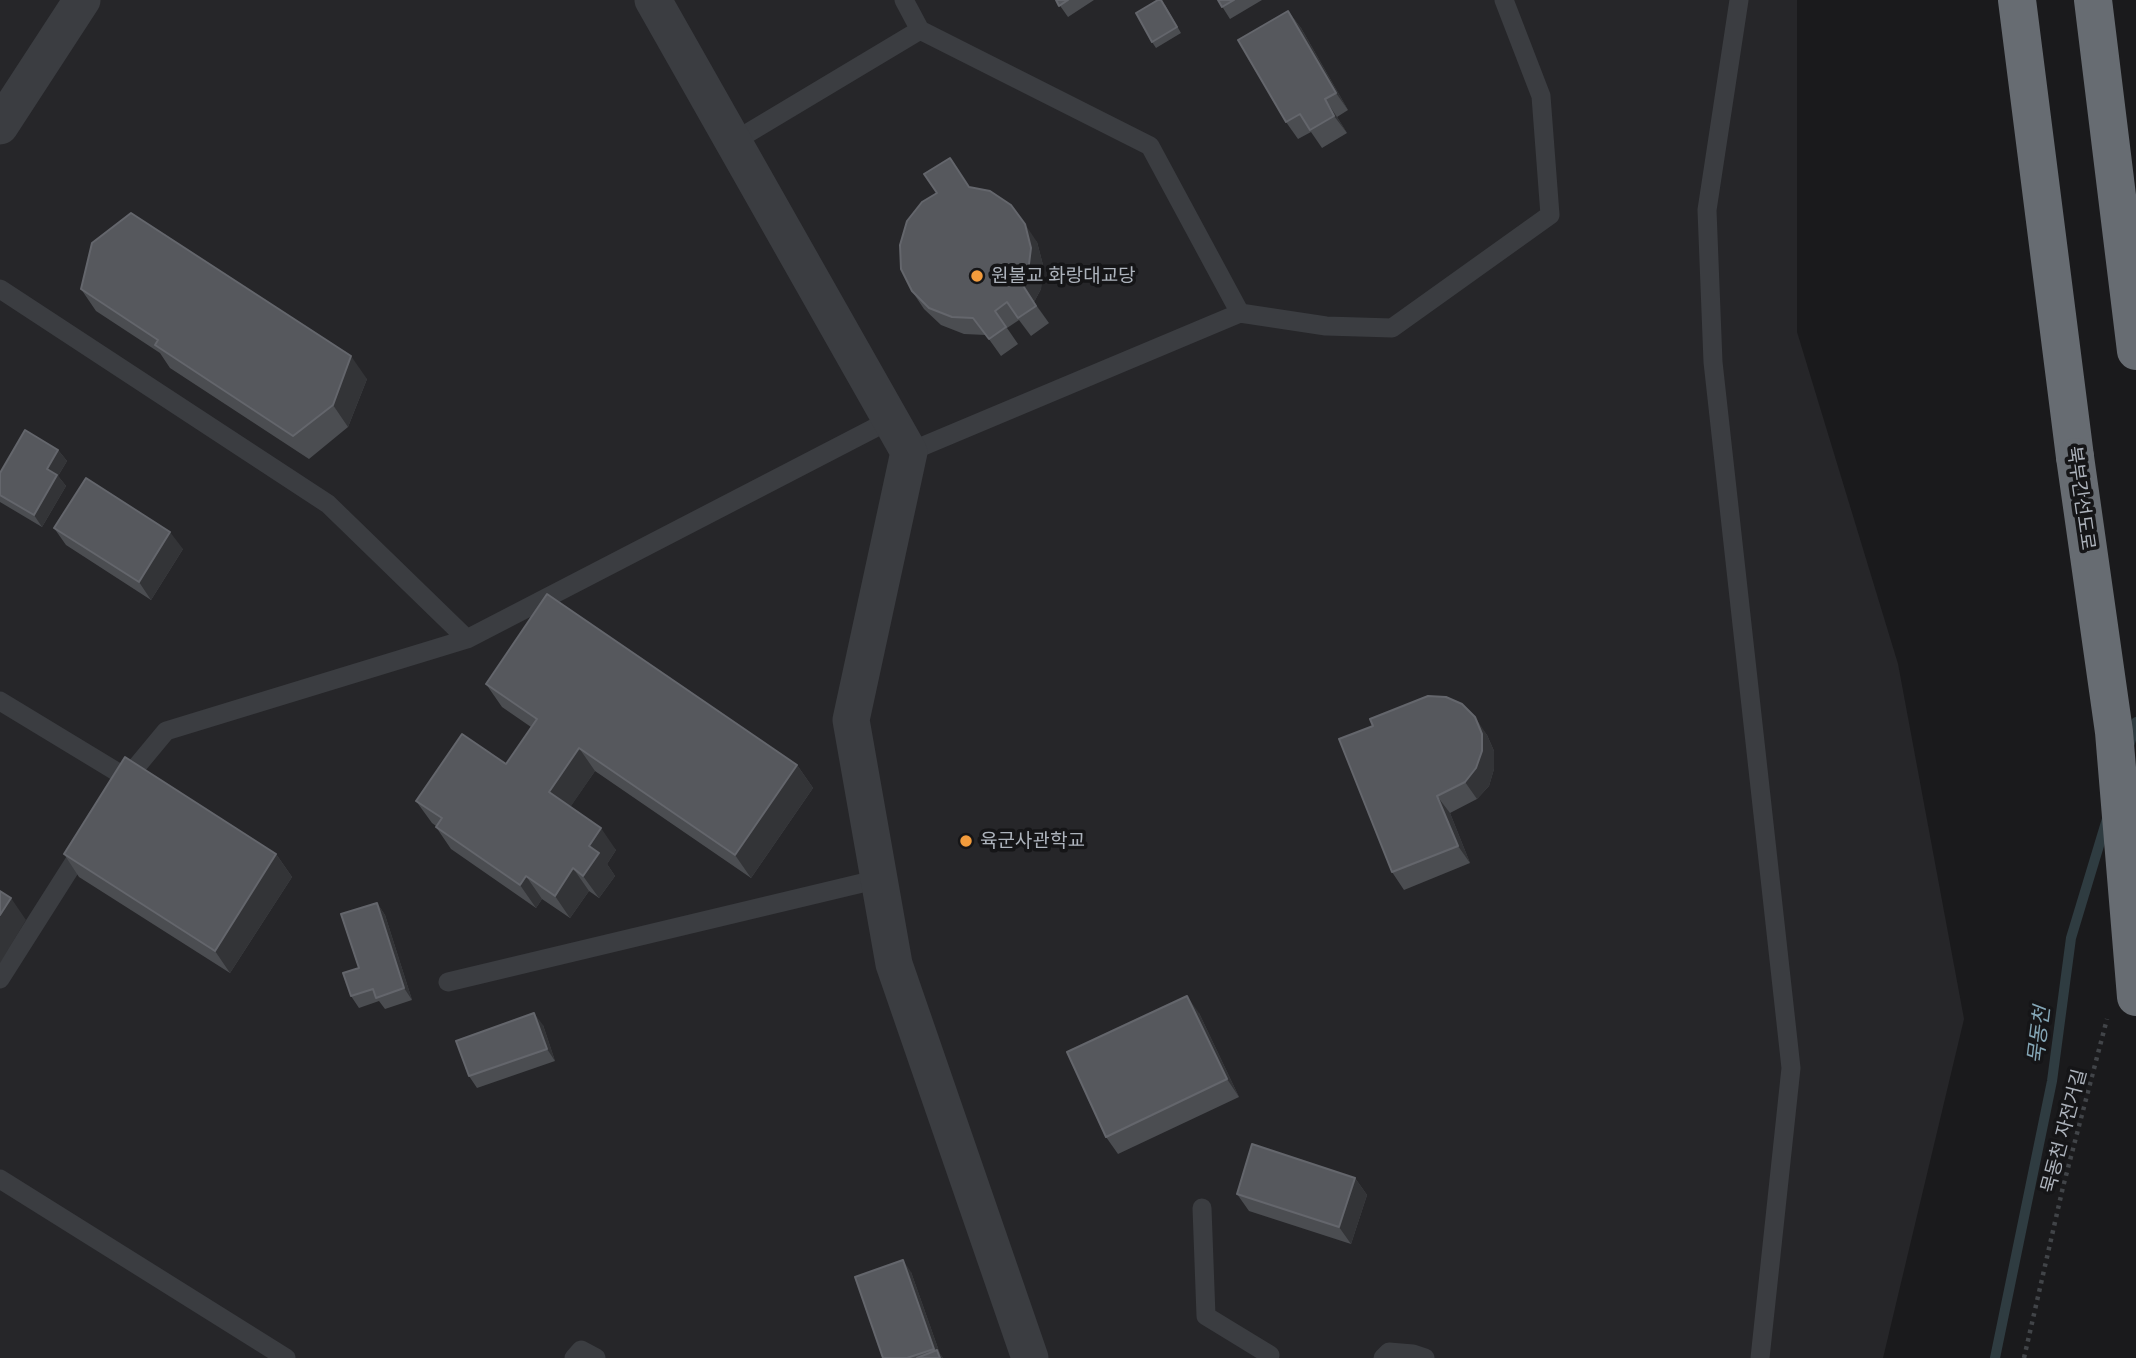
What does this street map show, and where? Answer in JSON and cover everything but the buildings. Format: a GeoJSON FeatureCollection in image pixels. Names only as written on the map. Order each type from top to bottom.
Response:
{"type":"FeatureCollection","features":[{"type":"Feature","properties":{"kind":"highway","name":"북부간선도로"},"geometry":{"type":"LineString","coordinates":[[2017,0],[2075,457],[2114,732],[2122,1007]]}},
{"type":"Feature","properties":{"kind":"highway"},"geometry":{"type":"LineString","coordinates":[[2093,0],[2136,351]]}},
{"type":"Feature","properties":{"kind":"street"},"geometry":{"type":"LineString","coordinates":[[0,126],[82,0]]}},
{"type":"Feature","properties":{"kind":"street"},"geometry":{"type":"LineString","coordinates":[[653,0],[909,452],[851,720],[894,964],[1030,1358]]}},
{"type":"Feature","properties":{"kind":"lane"},"geometry":{"type":"LineString","coordinates":[[904,0],[920,30],[1150,146],[1240,313]]}},
{"type":"Feature","properties":{"kind":"lane"},"geometry":{"type":"LineString","coordinates":[[909,452],[1240,313],[1326,326],[1392,328],[1550,215],[1541,96],[1504,0]]}},
{"type":"Feature","properties":{"kind":"lane"},"geometry":{"type":"LineString","coordinates":[[1739,0],[1707,210],[1713,362],[1791,1068],[1760,1358]]}},
{"type":"Feature","properties":{"kind":"lane"},"geometry":{"type":"LineString","coordinates":[[733,142],[920,30]]}},
{"type":"Feature","properties":{"kind":"lane"},"geometry":{"type":"LineString","coordinates":[[0,289],[328,504],[467,639]]}},
{"type":"Feature","properties":{"kind":"lane"},"geometry":{"type":"LineString","coordinates":[[112,802],[127,778],[166,731],[467,639],[890,420]]}},
{"type":"Feature","properties":{"kind":"lane"},"geometry":{"type":"LineString","coordinates":[[0,701],[127,778]]}},
{"type":"Feature","properties":{"kind":"lane"},"geometry":{"type":"LineString","coordinates":[[0,979],[97,825]]}},
{"type":"Feature","properties":{"kind":"lane"},"geometry":{"type":"LineString","coordinates":[[448,982],[879,879]]}},
{"type":"Feature","properties":{"kind":"lane"},"geometry":{"type":"LineString","coordinates":[[0,1180],[286,1358]]}},
{"type":"Feature","properties":{"kind":"lane"},"geometry":{"type":"LineString","coordinates":[[1202,1208],[1206,1316],[1270,1355],[1269,1358]]}},
{"type":"Feature","properties":{"kind":"lane"},"geometry":{"type":"LineString","coordinates":[[574,1358],[581,1350],[596,1358]]}},
{"type":"Feature","properties":{"kind":"lane"},"geometry":{"type":"LineString","coordinates":[[1383,1358],[1389,1352],[1425,1358]]}},
{"type":"Feature","properties":{"kind":"path","name":"묵동천 자전거길"},"geometry":{"type":"LineString","coordinates":[[2024,1358],[2063,1187],[2122,1007]]}},
{"type":"Feature","properties":{"kind":"shaded area","name":"육군사관학교"},"geometry":{"type":"Polygon","coordinates":[[[0,0],[1797,0],[1797,332],[1898,664],[1964,1019],[1883,1358],[0,1358],[0,0]]]}},
{"type":"Feature","properties":{"kind":"waterway","name":"묵동천"},"geometry":{"type":"LineString","coordinates":[[2130,743],[2136,722]]}},
{"type":"Feature","properties":{"kind":"waterway","name":"묵동천"},"geometry":{"type":"LineString","coordinates":[[1995,1358],[2052,1081],[2071,938],[2107,819]]}},
{"type":"Feature","properties":{"kind":"place","name":"원불교 화랑대교당"},"geometry":{"type":"Point","coordinates":[977,276]}},
{"type":"Feature","properties":{"kind":"place","name":"육군사관학교"},"geometry":{"type":"Point","coordinates":[966,841]}}]}
